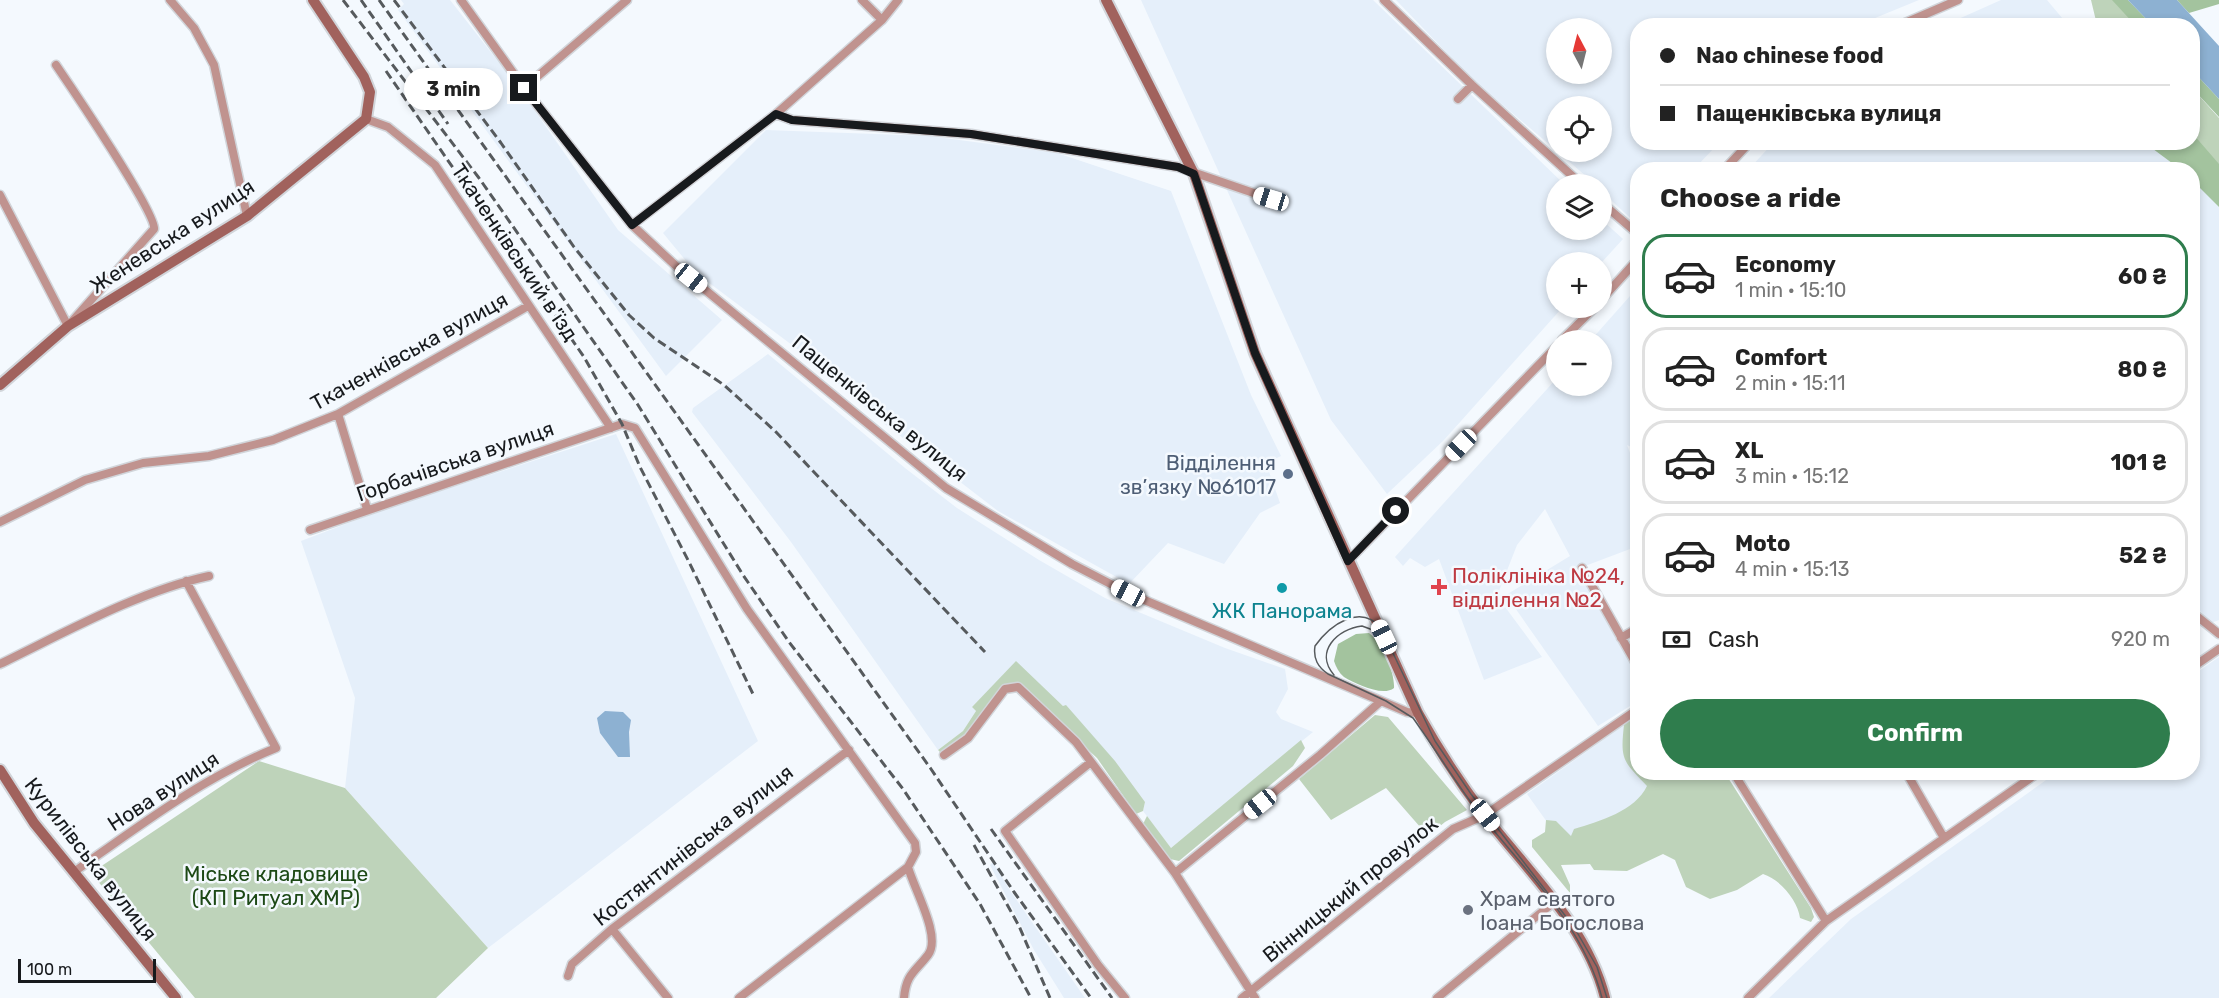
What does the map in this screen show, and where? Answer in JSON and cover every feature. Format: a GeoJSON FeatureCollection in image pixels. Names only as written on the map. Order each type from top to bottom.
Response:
{"type":"FeatureCollection","features":[{"type":"Feature","properties":{"kind":"street"},"geometry":{"type":"LineString","coordinates":[[170,0],[194,28],[214,65],[247,216]]}},
{"type":"Feature","properties":{"kind":"street"},"geometry":{"type":"LineString","coordinates":[[313,0],[364,77],[370,92],[366,119]]}},
{"type":"Feature","properties":{"kind":"street","name":"Пащенківська вулиця"},"geometry":{"type":"LineString","coordinates":[[461,0],[524,88],[632,225],[675,265],[946,488],[1072,564],[1128,593],[1407,712],[1418,713]]}},
{"type":"Feature","properties":{"kind":"street"},"geometry":{"type":"LineString","coordinates":[[524,88],[627,0]]}},
{"type":"Feature","properties":{"kind":"street"},"geometry":{"type":"LineString","coordinates":[[862,0],[882,20]]}},
{"type":"Feature","properties":{"kind":"street"},"geometry":{"type":"LineString","coordinates":[[632,225],[776,114],[882,20],[898,0]]}},
{"type":"Feature","properties":{"kind":"street"},"geometry":{"type":"LineString","coordinates":[[1106,0],[1194,174],[1255,353],[1418,713],[1449,767],[1554,902],[1594,968],[1605,998]]}},
{"type":"Feature","properties":{"kind":"street"},"geometry":{"type":"LineString","coordinates":[[1384,0],[1472,85],[1570,174]]}},
{"type":"Feature","properties":{"kind":"street"},"geometry":{"type":"LineString","coordinates":[[1916,18],[1958,0]]}},
{"type":"Feature","properties":{"kind":"street"},"geometry":{"type":"LineString","coordinates":[[0,195],[68,326],[155,225],[135,186],[56,65]]}},
{"type":"Feature","properties":{"kind":"street"},"geometry":{"type":"LineString","coordinates":[[1458,99],[1472,85]]}},
{"type":"Feature","properties":{"kind":"street"},"geometry":{"type":"LineString","coordinates":[[776,114],[792,120],[971,134],[1178,167],[1271,199]]}},
{"type":"Feature","properties":{"kind":"street","name":"Женевська вулиця"},"geometry":{"type":"LineString","coordinates":[[0,386],[68,326],[247,216],[366,119]]}},
{"type":"Feature","properties":{"kind":"street","name":"Ткаченківський в'їзд"},"geometry":{"type":"LineString","coordinates":[[366,119],[388,127],[435,165],[612,428]]}},
{"type":"Feature","properties":{"kind":"street"},"geometry":{"type":"LineString","coordinates":[[1731,162],[1743,150]]}},
{"type":"Feature","properties":{"kind":"street"},"geometry":{"type":"LineString","coordinates":[[1612,212],[1630,227]]}},
{"type":"Feature","properties":{"kind":"street"},"geometry":{"type":"LineString","coordinates":[[1612,287],[1630,268]]}},
{"type":"Feature","properties":{"kind":"street","name":"Ткаченківська вулиця"},"geometry":{"type":"LineString","coordinates":[[0,522],[85,480],[143,463],[209,456],[273,440],[338,414],[528,306]]}},
{"type":"Feature","properties":{"kind":"street"},"geometry":{"type":"LineString","coordinates":[[1572,330],[1584,318]]}},
{"type":"Feature","properties":{"kind":"street"},"geometry":{"type":"LineString","coordinates":[[1348,561],[1546,357]]}},
{"type":"Feature","properties":{"kind":"street"},"geometry":{"type":"LineString","coordinates":[[338,414],[367,509]]}},
{"type":"Feature","properties":{"kind":"street"},"geometry":{"type":"LineString","coordinates":[[612,428],[622,424],[635,428],[747,609],[912,837],[916,852],[908,867],[739,998]]}},
{"type":"Feature","properties":{"kind":"street","name":"Горбачівська вулиця"},"geometry":{"type":"LineString","coordinates":[[310,530],[612,428]]}},
{"type":"Feature","properties":{"kind":"street"},"geometry":{"type":"LineString","coordinates":[[1582,568],[1630,653]]}},
{"type":"Feature","properties":{"kind":"street"},"geometry":{"type":"LineString","coordinates":[[0,664],[90,621],[186,581],[209,576]]}},
{"type":"Feature","properties":{"kind":"street","name":"Нова вулиця"},"geometry":{"type":"LineString","coordinates":[[74,872],[170,804],[244,761],[276,748],[186,581]]}},
{"type":"Feature","properties":{"kind":"street"},"geometry":{"type":"LineString","coordinates":[[2200,619],[2219,634]]}},
{"type":"Feature","properties":{"kind":"street"},"geometry":{"type":"LineString","coordinates":[[1621,638],[1630,633]]}},
{"type":"Feature","properties":{"kind":"street"},"geometry":{"type":"LineString","coordinates":[[2200,662],[2219,649]]}},
{"type":"Feature","properties":{"kind":"street"},"geometry":{"type":"LineString","coordinates":[[944,755],[968,738],[1005,689],[1018,687],[1076,742],[1175,873],[1253,995]]}},
{"type":"Feature","properties":{"kind":"street"},"geometry":{"type":"LineString","coordinates":[[1175,873],[1320,755],[1381,701]]}},
{"type":"Feature","properties":{"kind":"street","name":"Вінницький провулок"},"geometry":{"type":"LineString","coordinates":[[1242,998],[1253,995],[1453,829],[1485,815],[1630,715]]}},
{"type":"Feature","properties":{"kind":"street","name":"Костянтинівська вулиця"},"geometry":{"type":"LineString","coordinates":[[568,976],[572,964],[612,929],[849,750]]}},
{"type":"Feature","properties":{"kind":"street"},"geometry":{"type":"LineString","coordinates":[[1091,762],[1005,831],[1098,965],[1125,998]]}},
{"type":"Feature","properties":{"kind":"street","name":"Курилівська вулиця"},"geometry":{"type":"LineString","coordinates":[[0,770],[34,823],[176,998]]}},
{"type":"Feature","properties":{"kind":"street"},"geometry":{"type":"LineString","coordinates":[[1738,780],[1826,921]]}},
{"type":"Feature","properties":{"kind":"street"},"geometry":{"type":"LineString","coordinates":[[1911,780],[1944,838]]}},
{"type":"Feature","properties":{"kind":"street"},"geometry":{"type":"LineString","coordinates":[[1748,998],[1826,921],[2027,780]]}},
{"type":"Feature","properties":{"kind":"street"},"geometry":{"type":"LineString","coordinates":[[904,998],[911,972],[929,953],[933,942],[932,928],[908,867]]}},
{"type":"Feature","properties":{"kind":"street"},"geometry":{"type":"LineString","coordinates":[[1437,998],[1554,902]]}},
{"type":"Feature","properties":{"kind":"street"},"geometry":{"type":"LineString","coordinates":[[612,929],[668,998]]}},
{"type":"Feature","properties":{"kind":"shaded area"},"geometry":{"type":"Polygon","coordinates":[[[401,0],[450,0],[519,88],[618,230],[722,320],[666,376],[398,10],[404,4],[401,0]]]}},
{"type":"Feature","properties":{"kind":"shaded area"},"geometry":{"type":"Polygon","coordinates":[[[1141,0],[1373,0],[1554,174],[1546,174],[1546,240],[1612,240],[1612,229],[1623,239],[1611,252],[1546,252],[1546,318],[1553,318],[1444,440],[1387,494],[1331,420],[1141,0]]]}},
{"type":"Feature","properties":{"kind":"shaded area"},"geometry":{"type":"Polygon","coordinates":[[[1396,0],[1919,0],[1875,18],[1630,18],[1630,150],[1712,150],[1701,162],[1630,162],[1630,218],[1612,201],[1612,174],[1583,174],[1570,162],[1612,162],[1612,96],[1546,96],[1546,142],[1473,80],[1396,0]]]}},
{"type":"Feature","properties":{"kind":"shaded area"},"geometry":{"type":"Polygon","coordinates":[[[2001,0],[2047,0],[2062,18],[1961,18],[2001,0]]]}},
{"type":"Feature","properties":{"kind":"shaded area"},"geometry":{"type":"Polygon","coordinates":[[[766,130],[929,136],[1057,153],[1171,191],[1251,395],[1281,456],[1266,463],[1280,503],[1260,513],[1224,564],[1168,543],[1129,584],[998,511],[886,425],[796,348],[696,273],[663,233],[766,130]]]}},
{"type":"Feature","properties":{"kind":"shaded area"},"geometry":{"type":"Polygon","coordinates":[[[1767,150],[2171,150],[2180,162],[1755,162],[1767,150]]]}},
{"type":"Feature","properties":{"kind":"shaded area"},"geometry":{"type":"Polygon","coordinates":[[[2200,184],[2219,207],[2219,620],[2211,623],[2200,611],[2200,184]]]}},
{"type":"Feature","properties":{"kind":"shaded area"},"geometry":{"type":"Polygon","coordinates":[[[1630,296],[1630,446],[1627,445],[1630,453],[1630,549],[1577,569],[1630,660],[1630,706],[1598,726],[1506,595],[1570,556],[1545,509],[1517,545],[1497,596],[1542,657],[1484,680],[1439,559],[1425,567],[1410,558],[1403,566],[1395,557],[1546,390],[1546,396],[1612,396],[1612,330],[1600,330],[1630,296]]]}},
{"type":"Feature","properties":{"kind":"shaded area"},"geometry":{"type":"Polygon","coordinates":[[[768,354],[905,468],[957,508],[1039,560],[1105,598],[1225,648],[1285,669],[1288,689],[1276,712],[1281,719],[1313,732],[1171,848],[1143,811],[1145,802],[1063,706],[1016,662],[972,707],[976,711],[963,731],[938,750],[791,542],[692,412],[693,408],[768,354]]]}},
{"type":"Feature","properties":{"kind":"shaded area"},"geometry":{"type":"Polygon","coordinates":[[[616,434],[758,741],[488,948],[345,788],[355,698],[301,541],[385,509],[616,434]]]}},
{"type":"Feature","properties":{"kind":"shaded area"},"geometry":{"type":"Polygon","coordinates":[[[2219,657],[2219,998],[1769,998],[1851,919],[2046,780],[2200,780],[2200,670],[2219,657]]]}},
{"type":"Feature","properties":{"kind":"shaded area"},"geometry":{"type":"Polygon","coordinates":[[[1624,725],[1630,734],[1630,780],[1651,780],[1674,795],[1577,864],[1527,794],[1624,725]]]}},
{"type":"Feature","properties":{"kind":"shaded area"},"geometry":{"type":"Polygon","coordinates":[[[993,862],[1011,892],[1085,998],[1064,998],[1034,950],[990,865],[993,862]]]}},
{"type":"Feature","properties":{"kind":"green space"},"geometry":{"type":"Polygon","coordinates":[[[2091,0],[2113,0],[2130,18],[2095,18],[2091,0]]]}},
{"type":"Feature","properties":{"kind":"green space"},"geometry":{"type":"Polygon","coordinates":[[[2112,0],[2128,0],[2145,18],[2129,18],[2112,0]]]}},
{"type":"Feature","properties":{"kind":"green space"},"geometry":{"type":"Polygon","coordinates":[[[2177,0],[2219,0],[2219,4],[2189,13],[2177,0]]]}},
{"type":"Feature","properties":{"kind":"green space"},"geometry":{"type":"Polygon","coordinates":[[[2200,79],[2219,99],[2219,117],[2200,97],[2200,79]]]}},
{"type":"Feature","properties":{"kind":"green space"},"geometry":{"type":"Polygon","coordinates":[[[2200,97],[2219,118],[2219,179],[2199,150],[2200,97]]]}},
{"type":"Feature","properties":{"kind":"green space"},"geometry":{"type":"Polygon","coordinates":[[[2200,142],[2219,164],[2219,207],[2200,188],[2200,162],[2171,162],[2154,150],[2200,150],[2200,142]]]}},
{"type":"Feature","properties":{"kind":"green space"},"geometry":{"type":"Polygon","coordinates":[[[1369,633],[1379,644],[1390,666],[1394,688],[1383,691],[1369,689],[1344,677],[1337,668],[1334,661],[1338,644],[1356,634],[1369,633]]]}},
{"type":"Feature","properties":{"kind":"green space"},"geometry":{"type":"Polygon","coordinates":[[[1016,661],[1063,706],[1066,705],[1115,761],[1145,802],[1143,811],[1136,814],[1097,758],[1018,685],[1002,686],[966,737],[941,753],[938,750],[963,731],[976,711],[972,707],[1016,661]]]}},
{"type":"Feature","properties":{"kind":"green space"},"geometry":{"type":"Polygon","coordinates":[[[1375,715],[1388,717],[1467,810],[1445,822],[1428,836],[1386,788],[1331,820],[1299,779],[1375,715]]]}},
{"type":"Feature","properties":{"kind":"green space"},"geometry":{"type":"Polygon","coordinates":[[[1630,720],[1630,767],[1623,753],[1624,725],[1630,720]]]}},
{"type":"Feature","properties":{"kind":"green space"},"geometry":{"type":"Polygon","coordinates":[[[1301,740],[1305,748],[1293,766],[1179,861],[1170,859],[1143,824],[1147,816],[1171,848],[1301,740]]]}},
{"type":"Feature","properties":{"kind":"green space","name":"Міське кладовище (КП Ритуал ХМР)"},"geometry":{"type":"Polygon","coordinates":[[[259,761],[345,788],[488,948],[436,998],[195,998],[91,873],[259,761]]]}},
{"type":"Feature","properties":{"kind":"green space"},"geometry":{"type":"Polygon","coordinates":[[[1641,780],[1729,780],[1811,908],[1814,917],[1811,922],[1800,918],[1796,905],[1782,886],[1763,874],[1737,890],[1710,899],[1686,887],[1675,860],[1663,854],[1627,871],[1594,870],[1590,864],[1561,865],[1570,885],[1570,893],[1532,847],[1532,840],[1545,832],[1546,820],[1556,821],[1571,836],[1574,829],[1616,814],[1634,802],[1647,786],[1641,780]]]}},
{"type":"Feature","properties":{"kind":"water"},"geometry":{"type":"Polygon","coordinates":[[[2128,0],[2177,0],[2193,18],[2145,18],[2128,0]]]}},
{"type":"Feature","properties":{"kind":"water"},"geometry":{"type":"Polygon","coordinates":[[[2200,25],[2219,46],[2219,99],[2200,79],[2200,25]]]}},
{"type":"Feature","properties":{"kind":"water"},"geometry":{"type":"Polygon","coordinates":[[[605,711],[623,712],[631,720],[630,757],[618,757],[600,733],[597,718],[605,711]]]}},
{"type":"Feature","properties":{"kind":"tram line"},"geometry":{"type":"LineString","coordinates":[[1602,998],[1581,945],[1565,920],[1529,872],[1473,805],[1413,718],[1386,701],[1328,674],[1321,668],[1316,659],[1315,646],[1337,624],[1355,617],[1364,617],[1381,628],[1435,741],[1471,794],[1574,927],[1597,967],[1607,998]]}},
{"type":"Feature","properties":{"kind":"tram line"},"geometry":{"type":"LineString","coordinates":[[1334,675],[1326,658],[1327,650],[1337,637],[1362,626],[1381,633]]}},
{"type":"Feature","properties":{"kind":"railway"},"geometry":{"type":"LineString","coordinates":[[343,0],[479,178],[638,405],[743,575],[789,642],[903,789],[980,904],[1031,998]]}},
{"type":"Feature","properties":{"kind":"railway"},"geometry":{"type":"LineString","coordinates":[[361,0],[448,124]]}},
{"type":"Feature","properties":{"kind":"railway"},"geometry":{"type":"LineString","coordinates":[[379,0],[931,769],[1014,892],[1091,998]]}},
{"type":"Feature","properties":{"kind":"railway"},"geometry":{"type":"LineString","coordinates":[[394,0],[501,143],[574,247],[629,315],[654,338],[724,385],[775,431],[985,652]]}},
{"type":"Feature","properties":{"kind":"railway"},"geometry":{"type":"LineString","coordinates":[[386,71],[584,357],[622,424],[640,467],[753,694]]}},
{"type":"Feature","properties":{"kind":"railway"},"geometry":{"type":"LineString","coordinates":[[991,829],[1112,998]]}},
{"type":"Feature","properties":{"kind":"railway"},"geometry":{"type":"LineString","coordinates":[[974,845],[1019,926],[1050,998]]}},
{"type":"Feature","properties":{"kind":"place","name":"Відділення зв’язку №61017"},"geometry":{"type":"Point","coordinates":[1288,474]}},
{"type":"Feature","properties":{"kind":"place","name":"Поліклініка №24, відділення №2"},"geometry":{"type":"Point","coordinates":[1439,587]}},
{"type":"Feature","properties":{"kind":"place","name":"ЖК Панорама"},"geometry":{"type":"Point","coordinates":[1282,588]}},
{"type":"Feature","properties":{"kind":"place","name":"Храм святого Іоана Богослова"},"geometry":{"type":"Point","coordinates":[1468,910]}},
{"type":"Feature","properties":{"kind":"route"},"geometry":{"type":"LineString","coordinates":[[524,88],[632,225],[776,114],[792,120],[971,134],[1178,167],[1194,174],[1255,353],[1348,561],[1396,511]]}}]}
